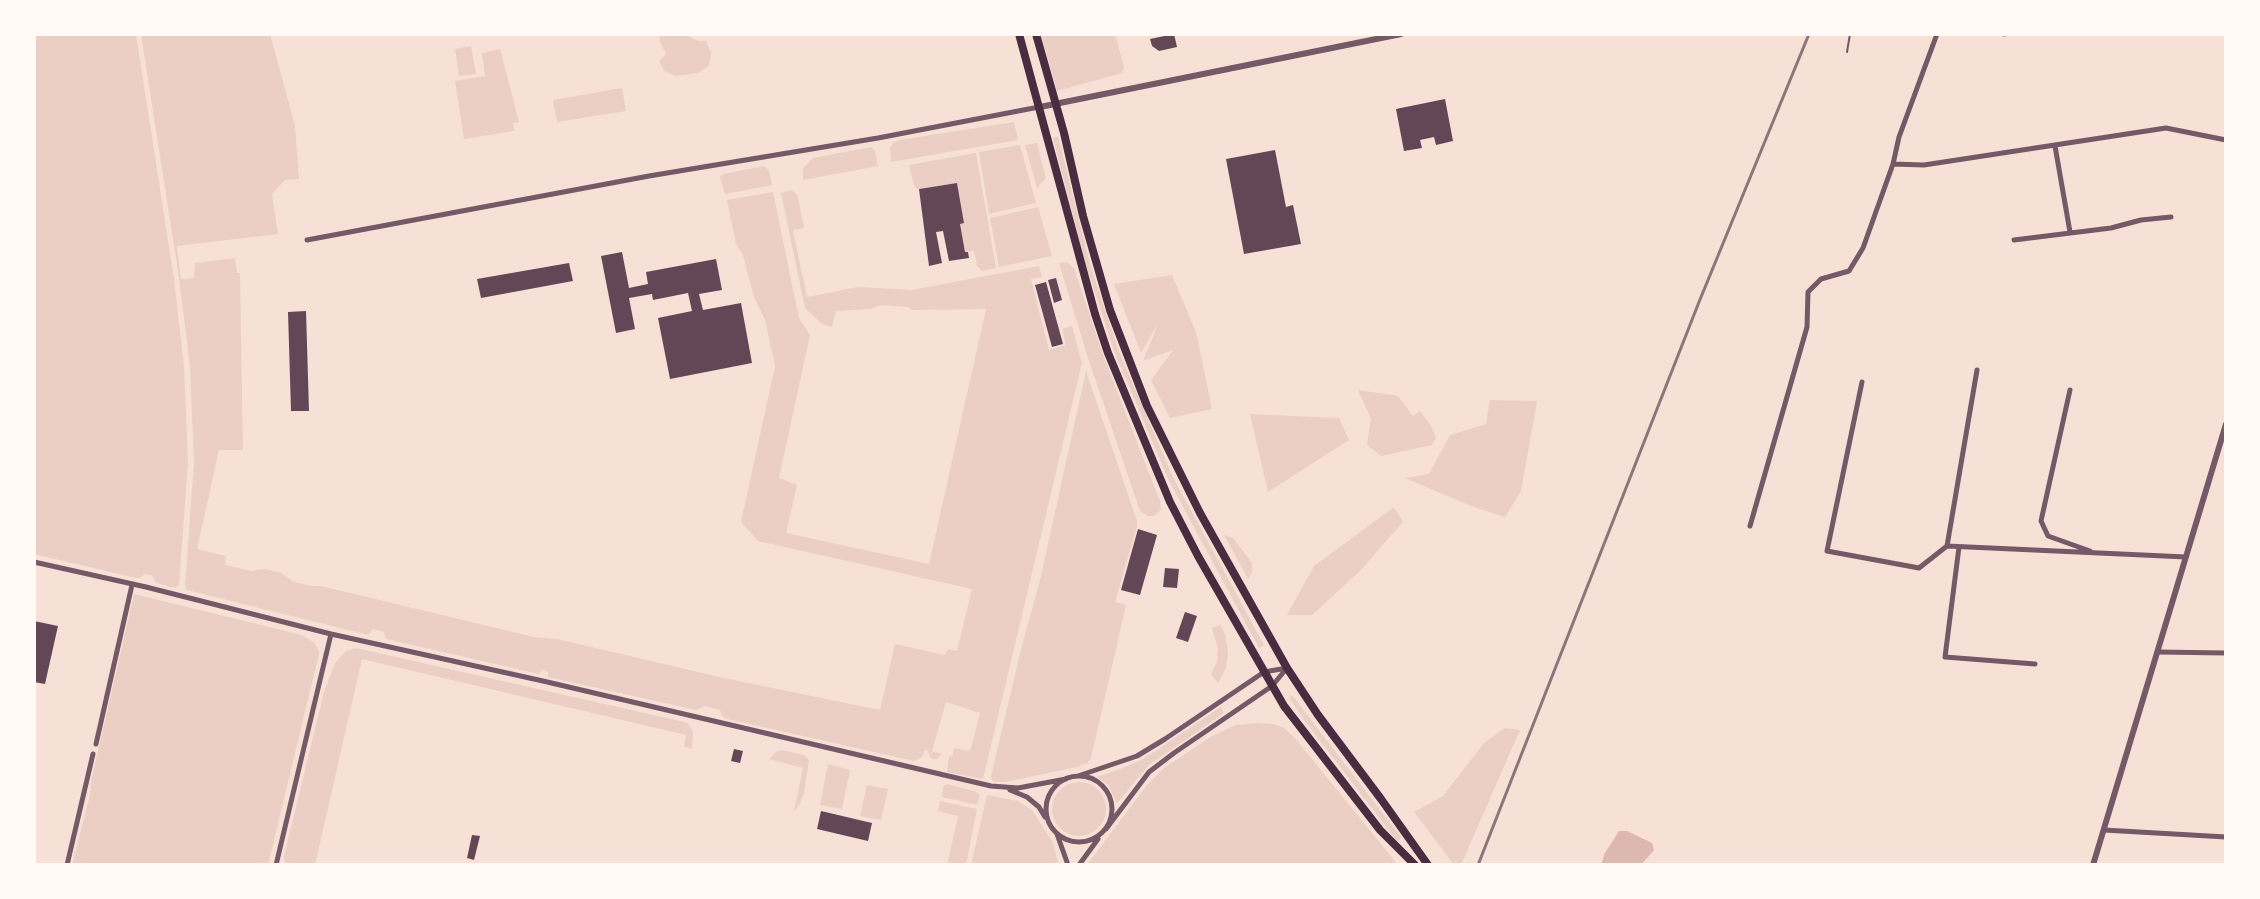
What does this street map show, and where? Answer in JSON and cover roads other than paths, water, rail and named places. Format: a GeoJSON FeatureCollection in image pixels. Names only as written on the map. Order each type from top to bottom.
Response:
{"type":"FeatureCollection","features":[{"type":"Feature","properties":{"kind":"main road"},"geometry":{"type":"LineString","coordinates":[[1019,34],[1095,314],[1175,512],[1272,686],[1300,728],[1380,830],[1415,865]]}},
{"type":"Feature","properties":{"kind":"main road"},"geometry":{"type":"LineString","coordinates":[[1036,34],[1110,310],[1147,406],[1200,513],[1287,668],[1428,865]]}},
{"type":"Feature","properties":{"kind":"street"},"geometry":{"type":"LineString","coordinates":[[307,240],[649,176],[878,138],[1401,34]]}},
{"type":"Feature","properties":{"kind":"street"},"geometry":{"type":"LineString","coordinates":[[1750,526],[1807,327],[1808,292],[1821,279],[1849,271],[1863,248],[1937,34]]}},
{"type":"Feature","properties":{"kind":"street"},"geometry":{"type":"LineString","coordinates":[[1893,164],[1924,165],[2166,128],[2226,140]]}},
{"type":"Feature","properties":{"kind":"street"},"geometry":{"type":"LineString","coordinates":[[2055,146],[2070,232]]}},
{"type":"Feature","properties":{"kind":"street"},"geometry":{"type":"LineString","coordinates":[[2014,240],[2171,217]]}},
{"type":"Feature","properties":{"kind":"street"},"geometry":{"type":"LineString","coordinates":[[1862,382],[1827,551],[1919,568],[1947,546],[1977,370]]}},
{"type":"Feature","properties":{"kind":"street"},"geometry":{"type":"LineString","coordinates":[[2070,390],[2041,521],[2048,536],[2095,553]]}},
{"type":"Feature","properties":{"kind":"street"},"geometry":{"type":"LineString","coordinates":[[2093,865],[2226,424]]}},
{"type":"Feature","properties":{"kind":"street"},"geometry":{"type":"LineString","coordinates":[[1947,546],[2186,557]]}},
{"type":"Feature","properties":{"kind":"street"},"geometry":{"type":"LineString","coordinates":[[1959,547],[1945,657],[2035,664]]}},
{"type":"Feature","properties":{"kind":"street"},"geometry":{"type":"LineString","coordinates":[[34,562],[331,634],[1005,788],[1033,802],[1056,834],[1068,865]]}},
{"type":"Feature","properties":{"kind":"street"},"geometry":{"type":"LineString","coordinates":[[96,744],[132,585]]}},
{"type":"Feature","properties":{"kind":"street"},"geometry":{"type":"LineString","coordinates":[[276,865],[331,634]]}},
{"type":"Feature","properties":{"kind":"street"},"geometry":{"type":"LineString","coordinates":[[2158,652],[2226,653]]}},
{"type":"Feature","properties":{"kind":"street"},"geometry":{"type":"LineString","coordinates":[[1005,788],[1066,779],[1114,765],[1150,749],[1264,672],[1287,668]]}},
{"type":"Feature","properties":{"kind":"street"},"geometry":{"type":"LineString","coordinates":[[1056,834],[1080,843],[1093,840],[1103,832],[1149,772],[1272,686],[1287,668]]}},
{"type":"Feature","properties":{"kind":"street"},"geometry":{"type":"LineString","coordinates":[[67,865],[93,754]]}},
{"type":"Feature","properties":{"kind":"street"},"geometry":{"type":"LineString","coordinates":[[1078,776],[1092,778],[1102,785],[1110,796],[1113,809],[1111,821],[1079,865]]}},
{"type":"Feature","properties":{"kind":"street"},"geometry":{"type":"LineString","coordinates":[[1048,822],[1048,798],[1055,786],[1066,779]]}},
{"type":"Feature","properties":{"kind":"street"},"geometry":{"type":"LineString","coordinates":[[2104,830],[2226,837]]}},
{"type":"Feature","properties":{"kind":"lane"},"geometry":{"type":"LineString","coordinates":[[1847,52],[1850,34]]}},
{"type":"Feature","properties":{"kind":"railway"},"geometry":{"type":"LineString","coordinates":[[1478,865],[1699,302],[1809,34]]}}]}
